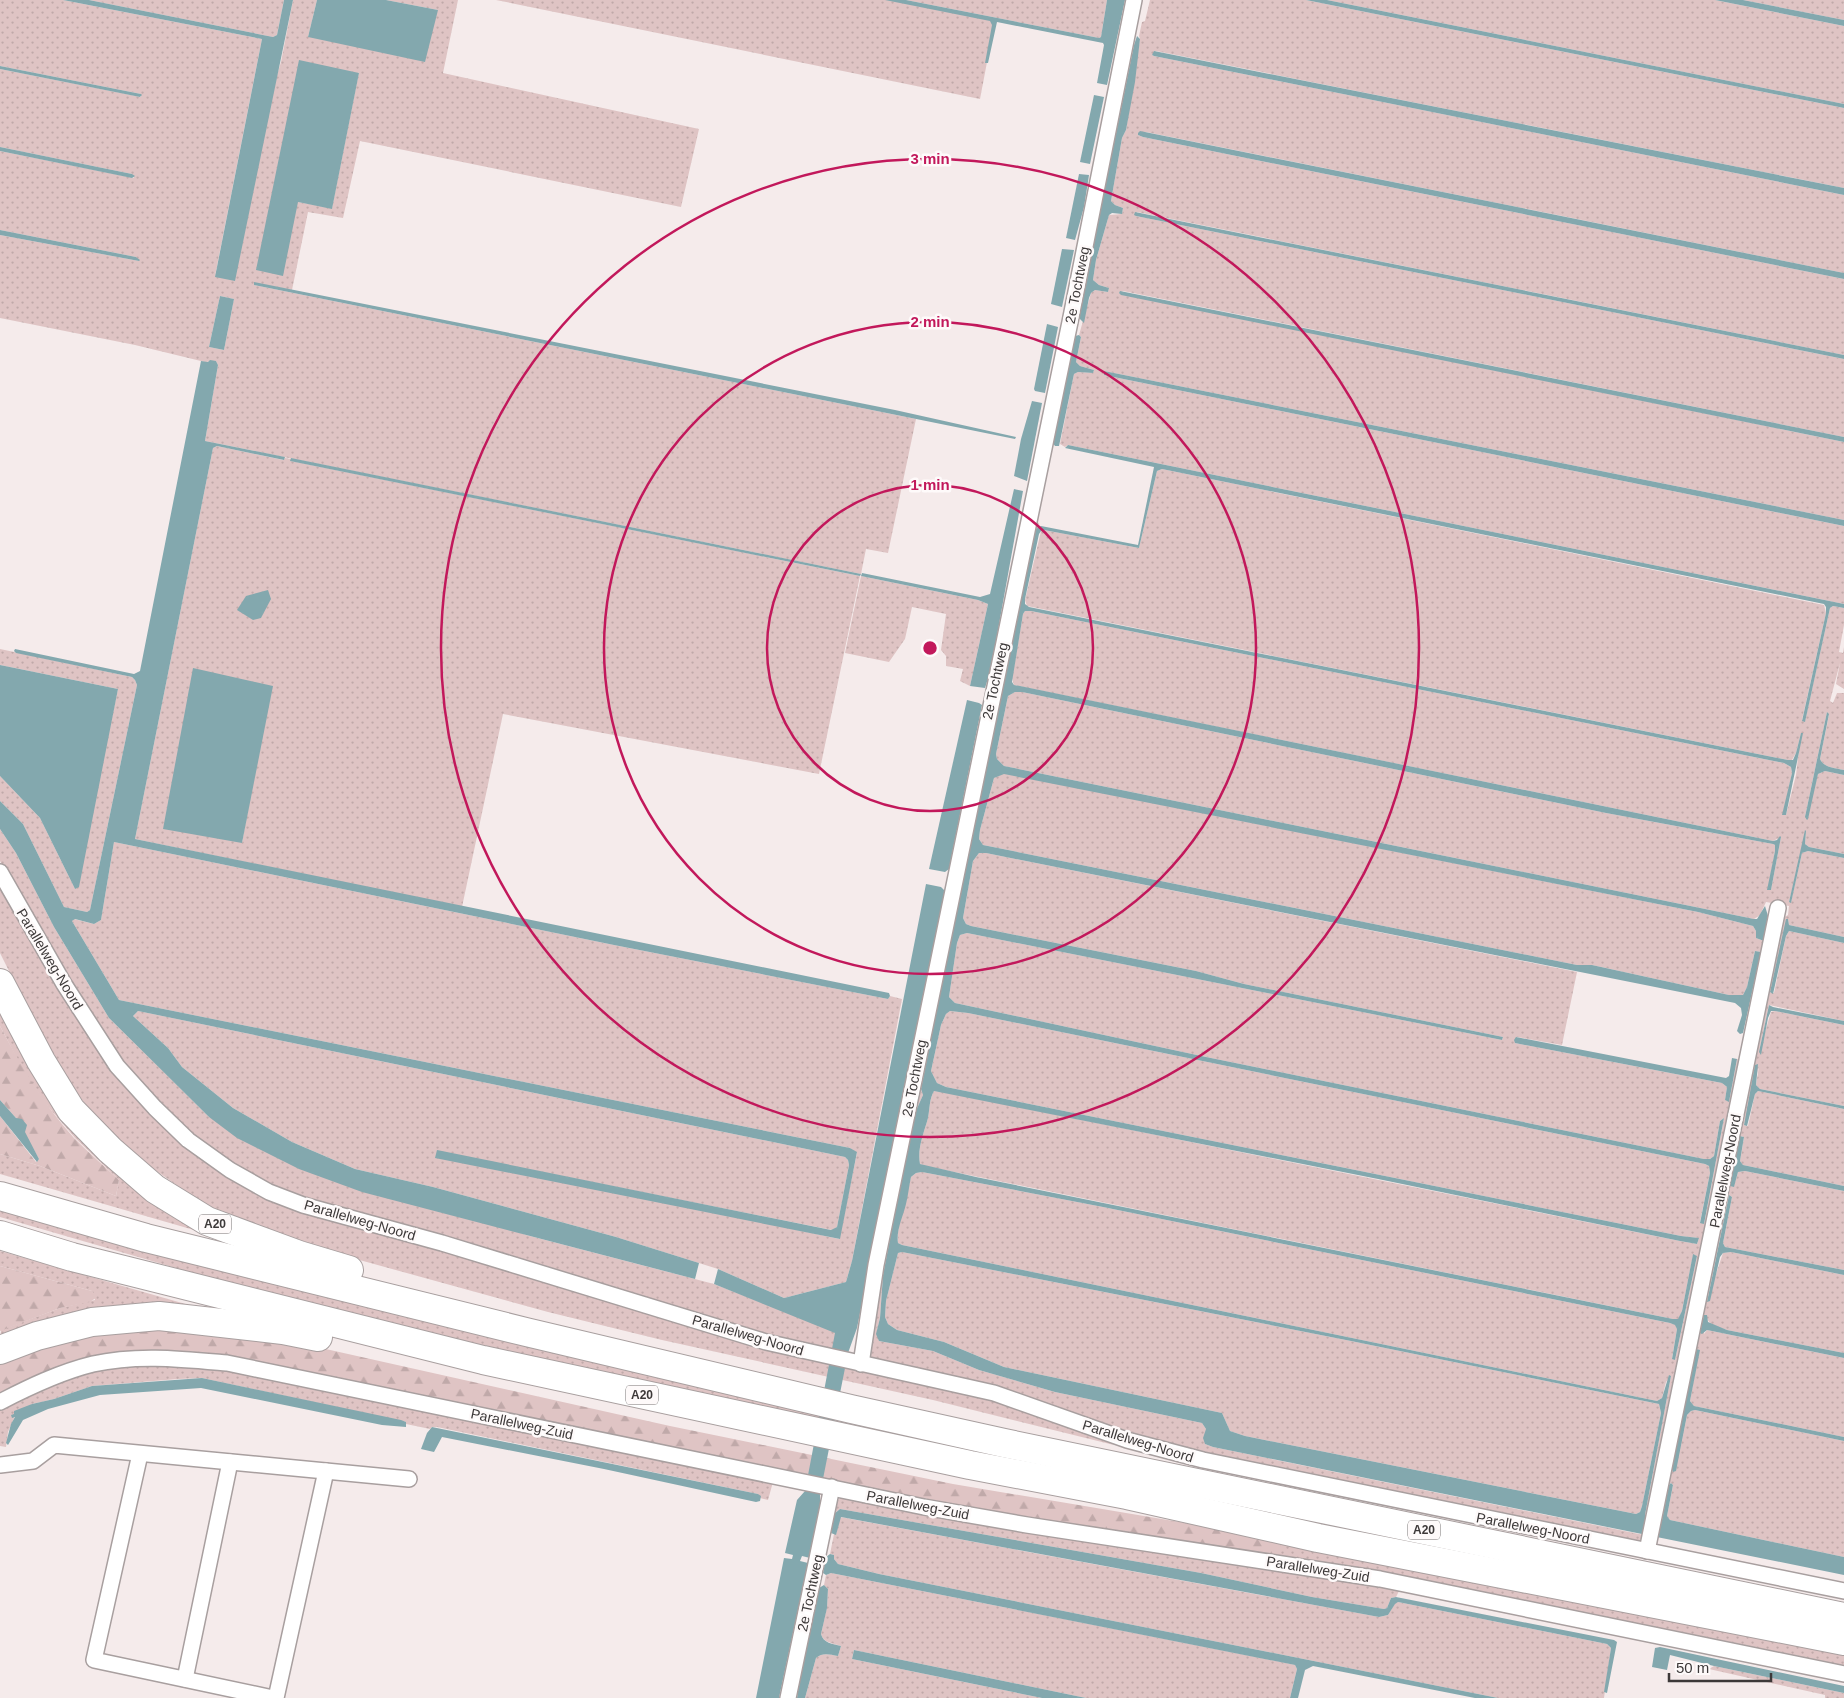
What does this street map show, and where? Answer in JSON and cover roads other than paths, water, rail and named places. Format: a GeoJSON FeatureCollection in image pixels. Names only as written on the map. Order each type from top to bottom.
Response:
{"type":"FeatureCollection","features":[{"type":"Feature","properties":{"kind":"highway","name":"A20"},"geometry":{"type":"LineString","coordinates":[[0,983],[42,1062],[71,1110],[110,1150],[155,1189],[208,1221],[308,1258],[504,1315],[526,1332]]}},
{"type":"Feature","properties":{"kind":"highway","name":"A20"},"geometry":{"type":"LineString","coordinates":[[0,1196],[146,1238],[526,1332],[851,1409],[1004,1443],[1844,1617]]}},
{"type":"Feature","properties":{"kind":"highway","name":"A20"},"geometry":{"type":"LineString","coordinates":[[0,1235],[72,1257],[483,1360],[801,1430],[1127,1495],[1318,1538],[1844,1641]]}},
{"type":"Feature","properties":{"kind":"highway","name":"A20"},"geometry":{"type":"LineString","coordinates":[[0,1350],[37,1336],[92,1322],[159,1316],[283,1330],[451,1365],[483,1360]]}},
{"type":"Feature","properties":{"kind":"street","name":"2e Tochtweg"},"geometry":{"type":"LineString","coordinates":[[856,1363],[1070,322],[1134,0]]}},
{"type":"Feature","properties":{"kind":"street","name":"Parallelweg-Noord"},"geometry":{"type":"LineString","coordinates":[[0,872],[64,984],[117,1066],[143,1096],[175,1128],[206,1154],[248,1182],[269,1192],[303,1205],[442,1243],[756,1339],[994,1393],[1127,1440],[1203,1460],[1648,1547],[1844,1591]]}},
{"type":"Feature","properties":{"kind":"street","name":"Parallelweg-Noord"},"geometry":{"type":"LineString","coordinates":[[1648,1547],[1778,908]]}},
{"type":"Feature","properties":{"kind":"street","name":"Parallelweg-Zuid"},"geometry":{"type":"LineString","coordinates":[[0,1402],[65,1373],[92,1364],[117,1360],[172,1358],[227,1363],[924,1507],[1027,1525],[1380,1579],[1844,1674]]}},
{"type":"Feature","properties":{"kind":"street"},"geometry":{"type":"LineString","coordinates":[[0,1465],[33,1462],[54,1445],[409,1480]]}},
{"type":"Feature","properties":{"kind":"street"},"geometry":{"type":"LineString","coordinates":[[140,1454],[94,1660],[274,1698],[326,1472]]}},
{"type":"Feature","properties":{"kind":"street"},"geometry":{"type":"LineString","coordinates":[[185,1679],[230,1462]]}},
{"type":"Feature","properties":{"kind":"street","name":"2e Tochtweg"},"geometry":{"type":"LineString","coordinates":[[788,1698],[828,1487]]}},
{"type":"Feature","properties":{"kind":"water"},"geometry":{"type":"Polygon","coordinates":[[[63,0],[89,0],[273,37],[277,35],[284,0],[293,0],[235,281],[215,277],[262,39],[63,0]]]}},
{"type":"Feature","properties":{"kind":"water"},"geometry":{"type":"Polygon","coordinates":[[[317,0],[386,0],[438,10],[425,62],[308,37],[317,0]]]}},
{"type":"Feature","properties":{"kind":"water"},"geometry":{"type":"Polygon","coordinates":[[[885,0],[906,0],[1099,38],[1101,37],[1107,0],[1125,0],[1107,85],[1097,83],[1103,43],[997,22],[988,63],[985,63],[992,25],[990,21],[885,0]]]}},
{"type":"Feature","properties":{"kind":"water"},"geometry":{"type":"Polygon","coordinates":[[[1306,0],[1327,0],[1844,104],[1844,108],[1306,0]]]}},
{"type":"Feature","properties":{"kind":"water"},"geometry":{"type":"Polygon","coordinates":[[[1715,0],[1743,0],[1844,20],[1844,26],[1715,0]]]}},
{"type":"Feature","properties":{"kind":"water"},"geometry":{"type":"Polygon","coordinates":[[[1137,36],[1140,39],[1135,82],[1126,130],[1122,138],[1111,201],[1123,208],[1122,214],[1112,213],[1109,215],[1096,260],[1093,280],[1099,285],[1109,288],[1108,292],[1095,290],[1091,293],[1084,323],[1079,318],[1079,315],[1137,36]]]}},
{"type":"Feature","properties":{"kind":"water"},"geometry":{"type":"Polygon","coordinates":[[[1154,51],[1844,188],[1844,195],[1154,56],[1152,55],[1154,51]]]}},
{"type":"Feature","properties":{"kind":"water"},"geometry":{"type":"Polygon","coordinates":[[[299,60],[359,73],[332,209],[298,202],[283,276],[256,270],[299,60]]]}},
{"type":"Feature","properties":{"kind":"water"},"geometry":{"type":"Polygon","coordinates":[[[0,66],[142,95],[140,97],[0,69],[0,66]]]}},
{"type":"Feature","properties":{"kind":"water"},"geometry":{"type":"Polygon","coordinates":[[[1094,95],[1104,97],[1090,164],[1080,162],[1094,95]]]}},
{"type":"Feature","properties":{"kind":"water"},"geometry":{"type":"Polygon","coordinates":[[[1140,131],[1844,273],[1844,279],[1143,137],[1138,135],[1140,131]]]}},
{"type":"Feature","properties":{"kind":"water"},"geometry":{"type":"Polygon","coordinates":[[[0,147],[135,176],[132,178],[0,151],[0,147]]]}},
{"type":"Feature","properties":{"kind":"water"},"geometry":{"type":"Polygon","coordinates":[[[1079,174],[1089,175],[1084,207],[1075,240],[1066,238],[1079,174]]]}},
{"type":"Feature","properties":{"kind":"water"},"geometry":{"type":"Polygon","coordinates":[[[1135,212],[1844,355],[1844,359],[1136,216],[1134,215],[1135,212]]]}},
{"type":"Feature","properties":{"kind":"water"},"geometry":{"type":"Polygon","coordinates":[[[0,230],[136,257],[140,260],[0,235],[0,230]]]}},
{"type":"Feature","properties":{"kind":"water"},"geometry":{"type":"Polygon","coordinates":[[[1062,249],[1074,250],[1062,307],[1051,304],[1062,249]]]}},
{"type":"Feature","properties":{"kind":"water"},"geometry":{"type":"Polygon","coordinates":[[[254,282],[895,410],[1016,437],[1015,439],[254,285],[254,282]]]}},
{"type":"Feature","properties":{"kind":"water"},"geometry":{"type":"Polygon","coordinates":[[[1120,291],[1844,437],[1844,442],[1121,295],[1120,291]]]}},
{"type":"Feature","properties":{"kind":"water"},"geometry":{"type":"Polygon","coordinates":[[[220,296],[234,299],[224,350],[209,347],[220,296]]]}},
{"type":"Feature","properties":{"kind":"water"},"geometry":{"type":"Polygon","coordinates":[[[1047,324],[1058,327],[1045,393],[1035,391],[1034,389],[1047,324]]]}},
{"type":"Feature","properties":{"kind":"water"},"geometry":{"type":"Polygon","coordinates":[[[1079,335],[1081,337],[1076,362],[1080,366],[1094,370],[1093,373],[1078,372],[1074,374],[1059,446],[1055,446],[1053,443],[1075,336],[1079,335]]]}},
{"type":"Feature","properties":{"kind":"water"},"geometry":{"type":"Polygon","coordinates":[[[210,360],[216,361],[218,365],[205,441],[285,457],[284,460],[217,446],[213,448],[135,839],[889,993],[890,996],[888,999],[614,945],[114,842],[101,920],[94,924],[75,919],[72,921],[119,1000],[850,1148],[857,1152],[840,1239],[435,1158],[437,1150],[831,1230],[837,1227],[849,1165],[845,1157],[138,1011],[133,1016],[168,1048],[182,1067],[233,1108],[292,1142],[355,1169],[433,1187],[616,1237],[699,1263],[695,1279],[362,1192],[299,1169],[237,1138],[209,1117],[109,1018],[54,927],[16,853],[0,829],[0,801],[23,824],[64,907],[87,912],[90,910],[137,685],[132,677],[16,653],[14,651],[15,649],[134,674],[140,671],[201,361],[208,362],[210,360]]]}},
{"type":"Feature","properties":{"kind":"water"},"geometry":{"type":"Polygon","coordinates":[[[1104,371],[1844,520],[1844,526],[1104,375],[1104,371]]]}},
{"type":"Feature","properties":{"kind":"water"},"geometry":{"type":"Polygon","coordinates":[[[1032,401],[1042,403],[1027,481],[1014,476],[1021,439],[1032,401]]]}},
{"type":"Feature","properties":{"kind":"water"},"geometry":{"type":"Polygon","coordinates":[[[1068,445],[1844,604],[1844,608],[1833,606],[1830,608],[1805,722],[1802,721],[1826,613],[1824,604],[1162,469],[1157,471],[1139,548],[1044,530],[1039,534],[1025,599],[1025,604],[1029,607],[1788,760],[1793,760],[1801,733],[1803,733],[1786,815],[1782,815],[1792,773],[1791,767],[1784,763],[1031,611],[1025,611],[1023,614],[1012,682],[1014,685],[1773,841],[1781,837],[1771,890],[1767,890],[1775,851],[1775,845],[1773,844],[1606,813],[1022,692],[1015,692],[1008,696],[996,754],[997,759],[1004,766],[1754,919],[1757,919],[1765,906],[1768,916],[1764,941],[1756,938],[1756,931],[1753,926],[1698,912],[1004,774],[994,778],[980,830],[979,839],[983,845],[1577,965],[1592,965],[1729,995],[1743,995],[1747,987],[1755,951],[1761,952],[1743,1033],[1740,1034],[1737,1031],[1742,1015],[1741,1008],[1735,1003],[986,853],[979,853],[973,861],[963,918],[966,924],[971,926],[1196,971],[1244,984],[1503,1037],[1502,1040],[967,933],[960,935],[957,943],[949,997],[955,1003],[1206,1057],[1704,1159],[1710,1159],[1714,1156],[1720,1121],[1724,1118],[1704,1224],[1700,1223],[1710,1173],[1709,1166],[1705,1164],[968,1013],[950,1011],[946,1014],[941,1025],[931,1071],[937,1083],[946,1087],[1681,1236],[1699,1238],[1697,1244],[1680,1241],[934,1091],[920,1146],[920,1164],[1673,1319],[1678,1319],[1682,1311],[1693,1254],[1697,1256],[1675,1360],[1672,1359],[1677,1329],[1675,1325],[1670,1323],[1103,1207],[922,1172],[916,1173],[911,1177],[899,1228],[898,1243],[1657,1401],[1662,1398],[1669,1375],[1671,1376],[1645,1515],[1657,1522],[1662,1520],[1671,1483],[1673,1485],[1667,1516],[1670,1520],[1844,1557],[1844,1575],[1213,1447],[1205,1444],[1203,1438],[1206,1429],[1202,1423],[1055,1392],[979,1370],[933,1351],[879,1341],[876,1334],[880,1318],[883,1275],[914,1115],[923,1095],[921,1089],[953,927],[1036,529],[1041,526],[1138,545],[1154,467],[1065,448],[1068,445]],[[902,1252],[898,1253],[886,1301],[885,1317],[888,1324],[897,1330],[944,1342],[1004,1367],[1222,1413],[1230,1431],[1245,1436],[1636,1514],[1640,1512],[1661,1413],[1659,1404],[902,1252]]]}},
{"type":"Feature","properties":{"kind":"water"},"geometry":{"type":"Polygon","coordinates":[[[291,458],[861,574],[860,576],[290,461],[291,458]]]}},
{"type":"Feature","properties":{"kind":"water"},"geometry":{"type":"Polygon","coordinates":[[[1014,489],[1023,491],[991,669],[985,688],[970,686],[988,604],[978,600],[861,576],[862,573],[980,597],[990,594],[1014,489]]]}},
{"type":"Feature","properties":{"kind":"water"},"geometry":{"type":"Polygon","coordinates":[[[268,590],[271,599],[261,618],[253,620],[237,610],[246,596],[268,590]]]}},
{"type":"Feature","properties":{"kind":"water"},"geometry":{"type":"Polygon","coordinates":[[[0,665],[118,689],[79,887],[75,889],[40,818],[0,776],[0,665]]]}},
{"type":"Feature","properties":{"kind":"water"},"geometry":{"type":"Polygon","coordinates":[[[193,668],[273,686],[242,843],[163,829],[193,668]]]}},
{"type":"Feature","properties":{"kind":"water"},"geometry":{"type":"Polygon","coordinates":[[[967,700],[982,705],[949,869],[945,872],[929,869],[967,700]]]}},
{"type":"Feature","properties":{"kind":"water"},"geometry":{"type":"Polygon","coordinates":[[[1827,712],[1829,714],[1820,759],[1827,766],[1844,770],[1844,775],[1825,771],[1818,774],[1807,820],[1805,817],[1827,712]]]}},
{"type":"Feature","properties":{"kind":"water"},"geometry":{"type":"Polygon","coordinates":[[[1805,830],[1805,844],[1809,847],[1844,854],[1844,858],[1808,851],[1802,853],[1791,903],[1789,902],[1805,830]]]}},
{"type":"Feature","properties":{"kind":"water"},"geometry":{"type":"Polygon","coordinates":[[[926,884],[941,887],[945,891],[857,1328],[848,1353],[820,1494],[820,1505],[810,1558],[802,1556],[800,1561],[808,1563],[779,1698],[756,1698],[784,1558],[792,1559],[793,1555],[785,1553],[797,1500],[805,1491],[835,1333],[714,1284],[718,1269],[784,1298],[846,1282],[852,1261],[926,884]]]}},
{"type":"Feature","properties":{"kind":"water"},"geometry":{"type":"Polygon","coordinates":[[[1786,919],[1788,919],[1789,925],[1844,937],[1844,943],[1789,931],[1786,936],[1773,994],[1770,992],[1786,919]]]}},
{"type":"Feature","properties":{"kind":"water"},"geometry":{"type":"Polygon","coordinates":[[[1769,1005],[1844,1021],[1844,1025],[1771,1011],[1761,1055],[1759,1052],[1769,1005]]]}},
{"type":"Feature","properties":{"kind":"water"},"geometry":{"type":"Polygon","coordinates":[[[1516,1037],[1726,1078],[1729,1076],[1732,1058],[1737,1059],[1729,1102],[1725,1100],[1727,1087],[1722,1083],[1515,1043],[1516,1037]]]}},
{"type":"Feature","properties":{"kind":"water"},"geometry":{"type":"Polygon","coordinates":[[[1758,1064],[1756,1085],[1760,1089],[1844,1106],[1844,1109],[1758,1091],[1755,1094],[1747,1126],[1744,1125],[1755,1065],[1758,1064]]]}},
{"type":"Feature","properties":{"kind":"water"},"geometry":{"type":"Polygon","coordinates":[[[0,1100],[16,1118],[22,1119],[27,1125],[25,1132],[39,1159],[37,1162],[0,1116],[0,1100]]]}},
{"type":"Feature","properties":{"kind":"water"},"geometry":{"type":"Polygon","coordinates":[[[1740,1136],[1744,1137],[1740,1161],[1743,1165],[1844,1186],[1844,1191],[1745,1171],[1738,1172],[1734,1187],[1730,1186],[1740,1136]]]}},
{"type":"Feature","properties":{"kind":"water"},"geometry":{"type":"Polygon","coordinates":[[[1729,1195],[1732,1197],[1723,1243],[1725,1247],[1844,1270],[1844,1275],[1731,1252],[1723,1253],[1720,1257],[1710,1301],[1707,1302],[1729,1195]]]}},
{"type":"Feature","properties":{"kind":"water"},"geometry":{"type":"Polygon","coordinates":[[[1704,1315],[1707,1315],[1708,1322],[1727,1330],[1844,1353],[1844,1358],[1707,1330],[1702,1334],[1700,1333],[1704,1315]]]}},
{"type":"Feature","properties":{"kind":"water"},"geometry":{"type":"Polygon","coordinates":[[[1696,1349],[1700,1350],[1690,1401],[1694,1406],[1844,1437],[1844,1441],[1695,1410],[1687,1415],[1676,1471],[1673,1472],[1671,1467],[1696,1349]]]}},
{"type":"Feature","properties":{"kind":"water"},"geometry":{"type":"Polygon","coordinates":[[[202,1378],[401,1420],[406,1422],[406,1427],[382,1425],[201,1388],[100,1395],[48,1409],[23,1420],[8,1445],[6,1443],[15,1417],[12,1418],[11,1415],[14,1414],[14,1411],[32,1404],[54,1399],[92,1386],[202,1378]]]}},
{"type":"Feature","properties":{"kind":"water"},"geometry":{"type":"Polygon","coordinates":[[[432,1427],[758,1494],[761,1496],[760,1501],[756,1502],[604,1469],[442,1437],[434,1452],[421,1449],[427,1433],[432,1427]]]}},
{"type":"Feature","properties":{"kind":"water"},"geometry":{"type":"Polygon","coordinates":[[[840,1509],[1201,1573],[1312,1597],[1384,1609],[1387,1608],[1391,1598],[1396,1597],[1614,1640],[1617,1642],[1607,1693],[1604,1692],[1611,1648],[1607,1644],[1398,1602],[1388,1615],[1379,1617],[841,1517],[836,1535],[831,1533],[834,1514],[840,1509]]]}},
{"type":"Feature","properties":{"kind":"water"},"geometry":{"type":"Polygon","coordinates":[[[830,1554],[834,1555],[834,1559],[838,1564],[879,1574],[1498,1698],[1475,1698],[1313,1666],[1305,1670],[1298,1698],[1290,1698],[1297,1669],[1295,1665],[831,1573],[826,1575],[823,1573],[826,1557],[830,1554]]]}},
{"type":"Feature","properties":{"kind":"water"},"geometry":{"type":"Polygon","coordinates":[[[824,1585],[828,1589],[827,1608],[821,1634],[826,1641],[841,1646],[838,1656],[824,1654],[816,1658],[805,1698],[797,1698],[803,1658],[819,1588],[824,1585]]]}},
{"type":"Feature","properties":{"kind":"water"},"geometry":{"type":"Polygon","coordinates":[[[1660,1647],[1844,1686],[1844,1693],[1670,1655],[1667,1670],[1652,1667],[1655,1648],[1660,1647]]]}},
{"type":"Feature","properties":{"kind":"water"},"geometry":{"type":"Polygon","coordinates":[[[854,1650],[1086,1698],[1042,1698],[852,1659],[854,1650]]]}}]}
